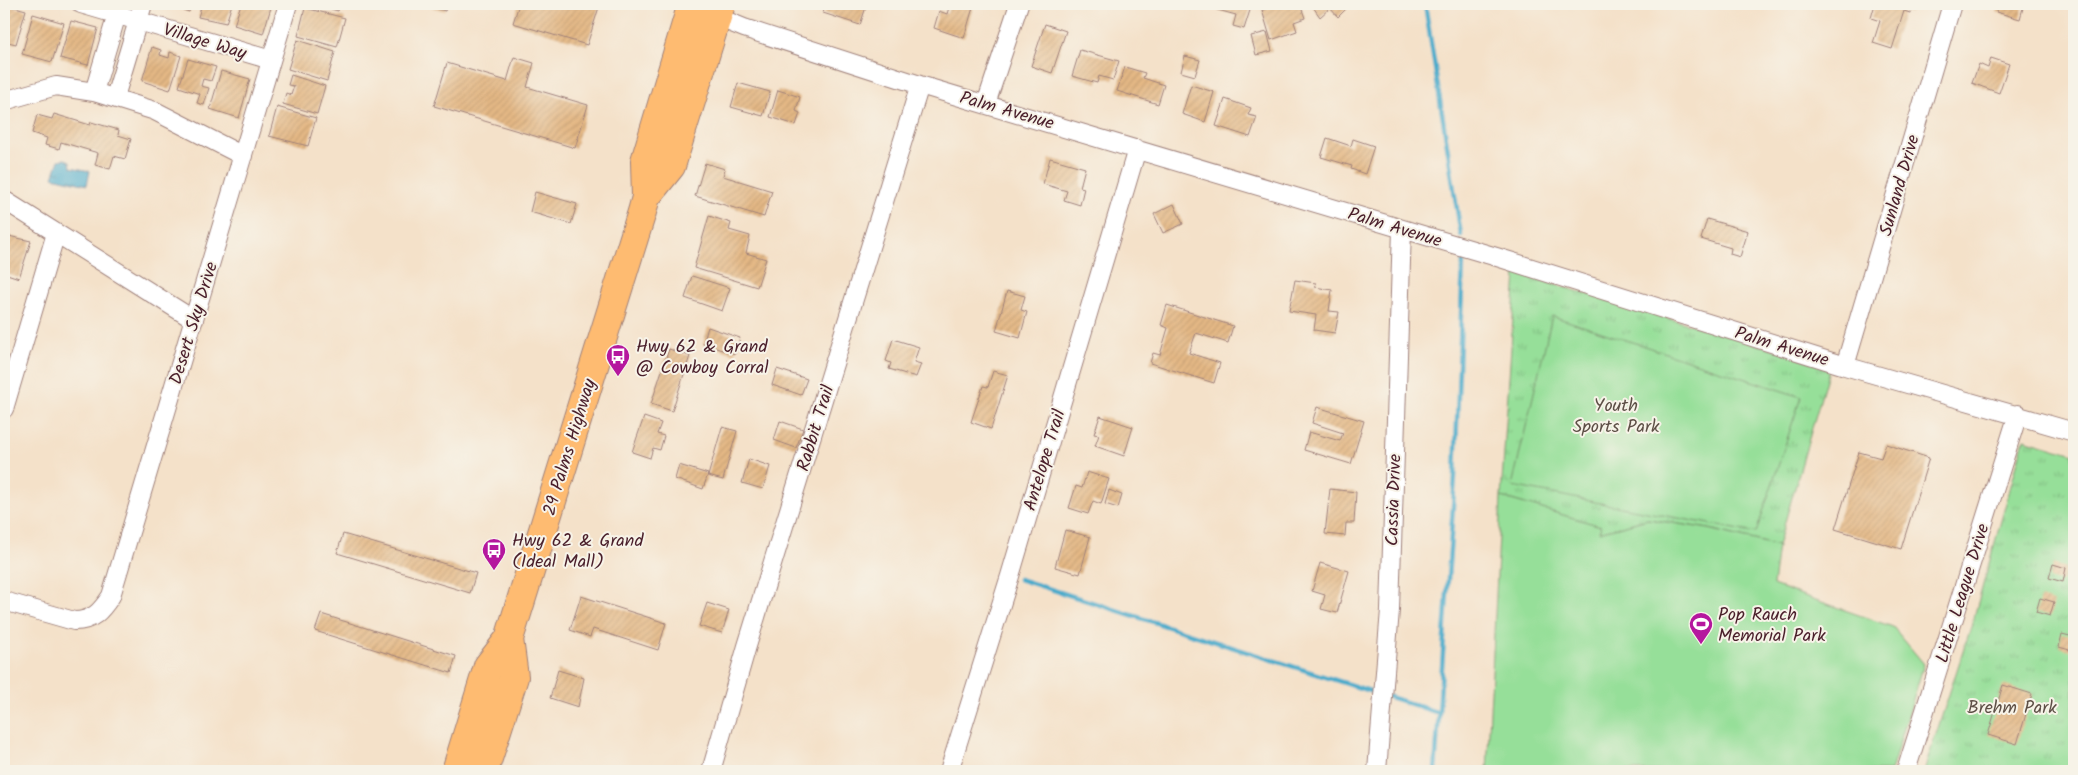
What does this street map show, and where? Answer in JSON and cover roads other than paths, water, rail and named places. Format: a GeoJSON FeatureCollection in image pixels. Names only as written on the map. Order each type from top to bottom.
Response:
{"type":"FeatureCollection","features":[{"type":"Feature","properties":{"kind":"main road","name":"29 Palms Highway"},"geometry":{"type":"LineString","coordinates":[[456,771],[488,666],[509,639],[646,197],[645,161],[692,4]]}},
{"type":"Feature","properties":{"kind":"main road","name":"29 Palms Highway"},"geometry":{"type":"LineString","coordinates":[[646,197],[671,166],[716,8]]}},
{"type":"Feature","properties":{"kind":"main road","name":"29 Palms Highway"},"geometry":{"type":"LineString","coordinates":[[484,771],[514,677],[509,639]]}},
{"type":"Feature","properties":{"kind":"street","name":"Village Way"},"geometry":{"type":"LineString","coordinates":[[81,4],[119,9],[138,21],[272,60]]}},
{"type":"Feature","properties":{"kind":"street"},"geometry":{"type":"LineString","coordinates":[[115,97],[143,4]]}},
{"type":"Feature","properties":{"kind":"street","name":"Desert Sky Drive"},"geometry":{"type":"LineString","coordinates":[[4,601],[74,621],[86,621],[100,612],[111,596],[288,4]]}},
{"type":"Feature","properties":{"kind":"street"},"geometry":{"type":"LineString","coordinates":[[986,104],[1019,4]]}},
{"type":"Feature","properties":{"kind":"street","name":"Sunland Drive"},"geometry":{"type":"LineString","coordinates":[[1845,366],[1952,4]]}},
{"type":"Feature","properties":{"kind":"street","name":"Palm Avenue"},"geometry":{"type":"LineString","coordinates":[[716,8],[744,28],[920,85],[1402,228],[1845,366],[2018,414],[2074,432]]}},
{"type":"Feature","properties":{"kind":"street"},"geometry":{"type":"LineString","coordinates":[[94,92],[119,9]]}},
{"type":"Feature","properties":{"kind":"street","name":"Rabbit Trail"},"geometry":{"type":"LineString","coordinates":[[711,771],[747,646],[920,85]]}},
{"type":"Feature","properties":{"kind":"street"},"geometry":{"type":"LineString","coordinates":[[4,101],[56,86],[94,92],[155,111],[243,156]]}},
{"type":"Feature","properties":{"kind":"street","name":"Antelope Trail"},"geometry":{"type":"LineString","coordinates":[[949,771],[1013,566],[1137,149]]}},
{"type":"Feature","properties":{"kind":"street"},"geometry":{"type":"LineString","coordinates":[[4,200],[194,320]]}},
{"type":"Feature","properties":{"kind":"street","name":"Cassia Drive"},"geometry":{"type":"LineString","coordinates":[[1377,771],[1390,610],[1402,228]]}},
{"type":"Feature","properties":{"kind":"street"},"geometry":{"type":"LineString","coordinates":[[4,408],[56,233]]}},
{"type":"Feature","properties":{"kind":"street","name":"Little League Drive"},"geometry":{"type":"LineString","coordinates":[[1906,771],[2018,414]]}},
{"type":"Feature","properties":{"kind":"water"},"geometry":{"type":"Polygon","coordinates":[[[65,159],[70,161],[71,167],[90,171],[87,185],[53,177],[59,160],[65,159]]]}},
{"type":"Feature","properties":{"kind":"waterway"},"geometry":{"type":"LineString","coordinates":[[1425,4],[1461,235]]}},
{"type":"Feature","properties":{"kind":"waterway"},"geometry":{"type":"LineString","coordinates":[[1435,771],[1455,476],[1463,261]]}},
{"type":"Feature","properties":{"kind":"waterway"},"geometry":{"type":"LineString","coordinates":[[1019,579],[1379,694]]}},
{"type":"Feature","properties":{"kind":"waterway"},"geometry":{"type":"LineString","coordinates":[[1387,696],[1439,713]]}},
{"type":"Feature","properties":{"kind":"place","name":"Hwy 62 & Grand @ Cowboy Corral"},"geometry":{"type":"Point","coordinates":[618,377]}},
{"type":"Feature","properties":{"kind":"place","name":"Hwy 62 & Grand (Ideal Mall)"},"geometry":{"type":"Point","coordinates":[494,571]}},
{"type":"Feature","properties":{"kind":"place","name":"Pop Rauch Memorial Park"},"geometry":{"type":"Point","coordinates":[1701,645]}},
{"type":"Feature","properties":{"kind":"park label","name":"Youth Sports Park"},"geometry":{"type":"Point","coordinates":[1616,415]}},
{"type":"Feature","properties":{"kind":"park label","name":"Brehm Park"},"geometry":{"type":"Point","coordinates":[2012,707]}}]}
